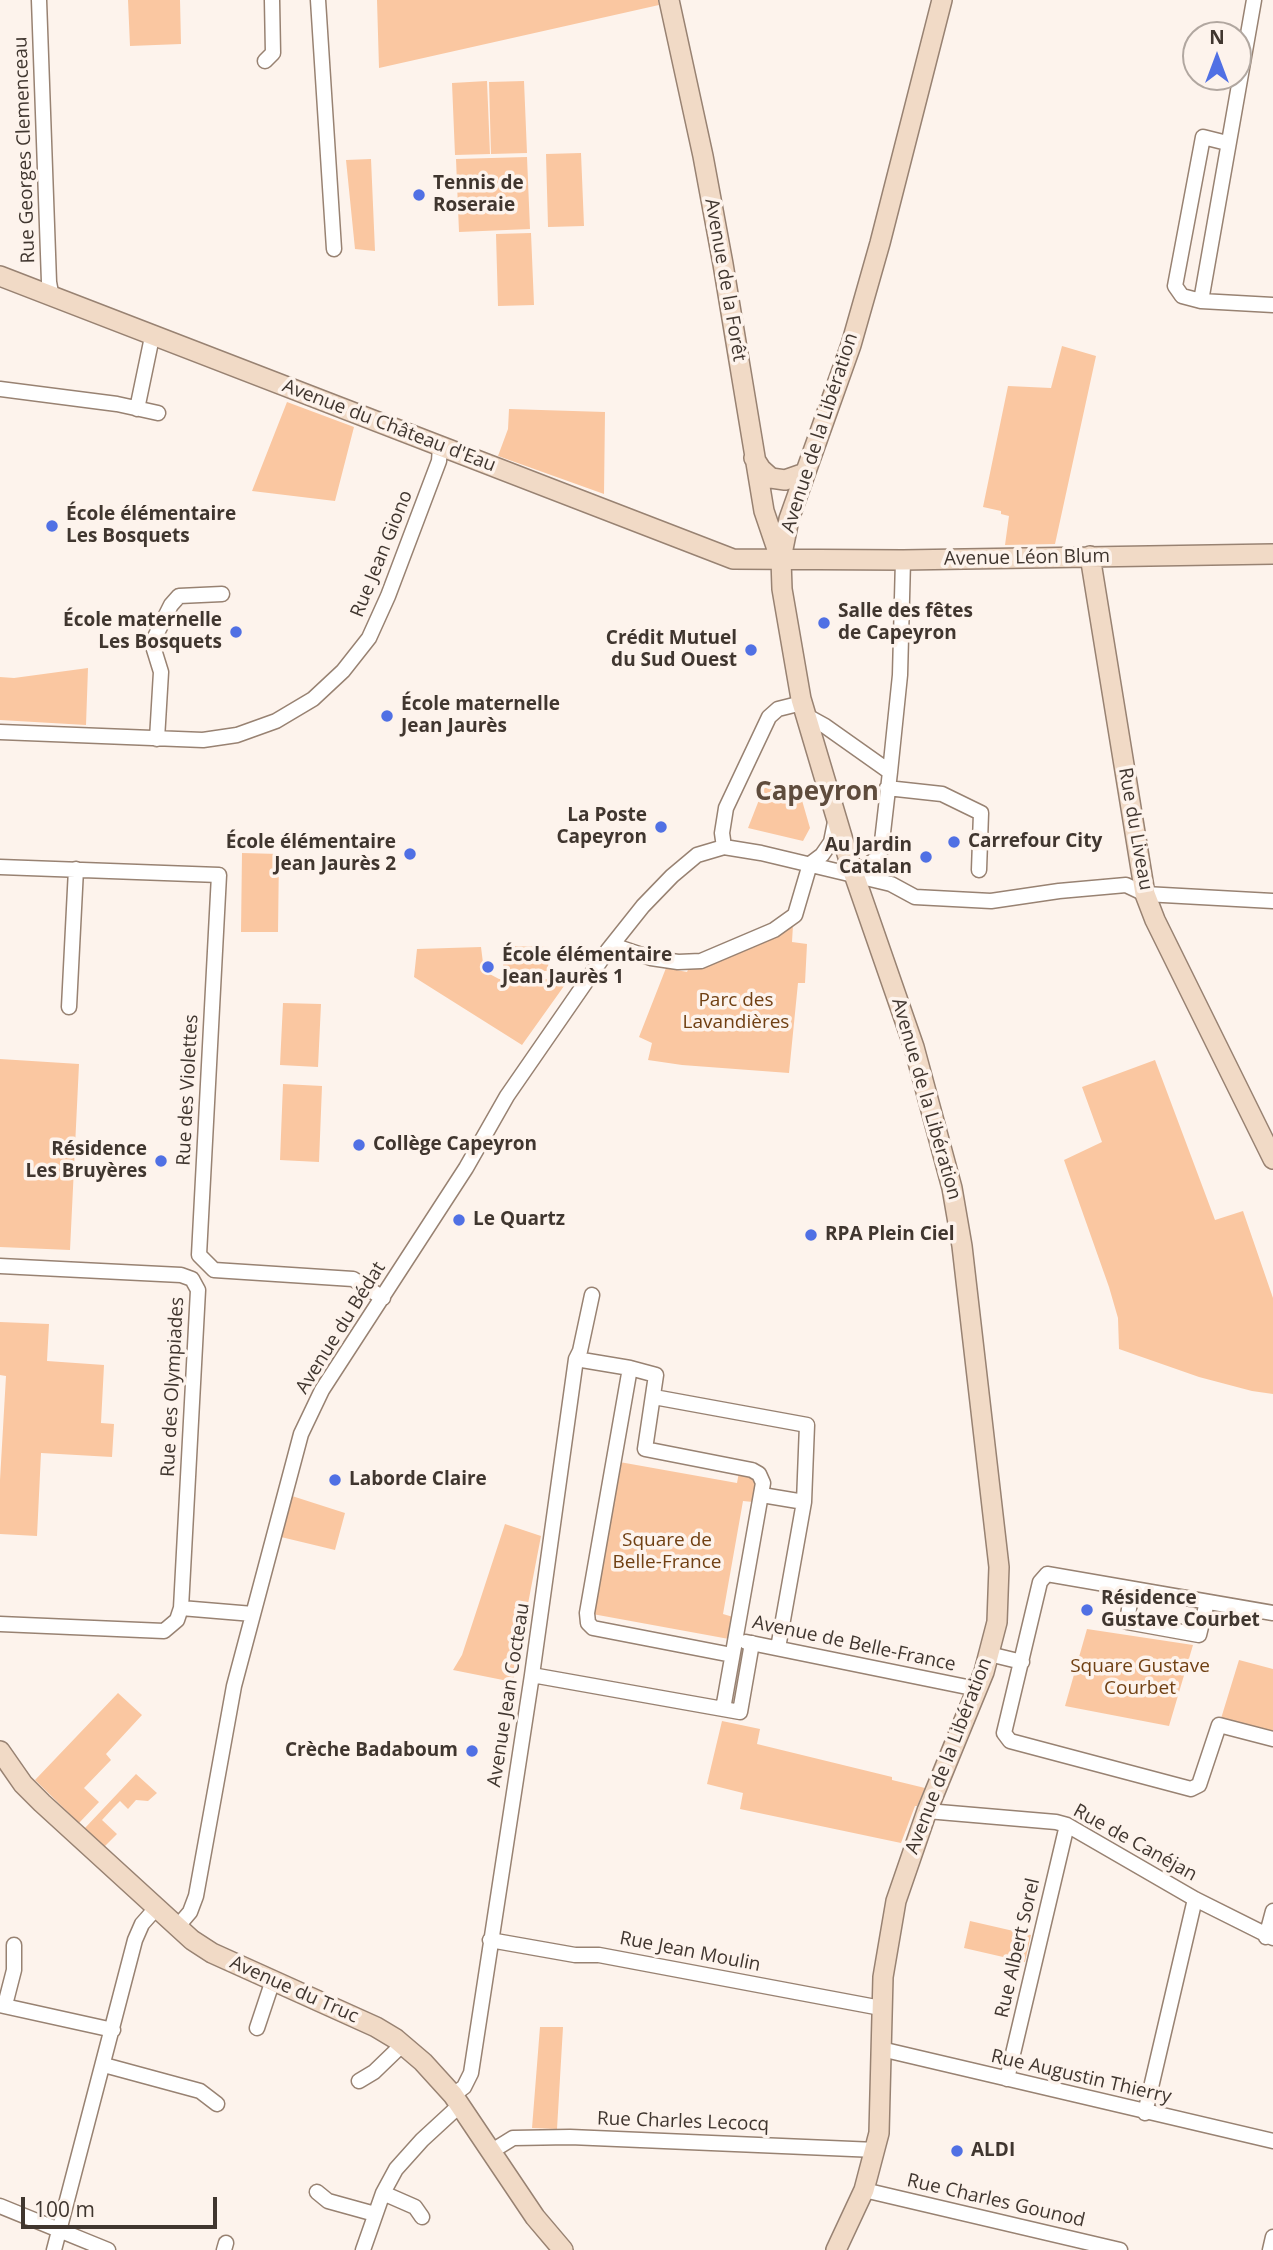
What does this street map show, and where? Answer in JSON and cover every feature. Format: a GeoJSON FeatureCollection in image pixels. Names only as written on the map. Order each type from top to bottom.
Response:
{"type":"FeatureCollection","features":[{"type":"Feature","properties":{"kind":"street","name":"Rue Georges Clemenceau"},"geometry":{"type":"LineString","coordinates":[[39,0],[48,282],[52,298]]}},
{"type":"Feature","properties":{"kind":"street"},"geometry":{"type":"LineString","coordinates":[[265,61],[272,52],[272,0]]}},
{"type":"Feature","properties":{"kind":"street"},"geometry":{"type":"LineString","coordinates":[[318,0],[334,249]]}},
{"type":"Feature","properties":{"kind":"street","name":"Avenue de la Forêt"},"geometry":{"type":"LineString","coordinates":[[669,0],[723,264],[764,511],[781,559]]}},
{"type":"Feature","properties":{"kind":"street","name":"Avenue de la Libération"},"geometry":{"type":"LineString","coordinates":[[836,2250],[864,2190],[876,2150],[880,2115],[883,1978],[894,1909],[906,1864],[989,1654],[998,1614],[999,1567],[955,1200],[914,1047],[855,876],[804,709],[782,589],[781,559],[789,519],[850,345],[880,243],[942,0]]}},
{"type":"Feature","properties":{"kind":"street"},"geometry":{"type":"LineString","coordinates":[[1201,301],[1254,0]]}},
{"type":"Feature","properties":{"kind":"street"},"geometry":{"type":"LineString","coordinates":[[1227,142],[1203,137],[1175,286],[1182,296],[1201,301],[1273,305]]}},
{"type":"Feature","properties":{"kind":"street","name":"Avenue du Château d'Eau"},"geometry":{"type":"LineString","coordinates":[[0,276],[152,337],[250,372],[733,559],[781,559]]}},
{"type":"Feature","properties":{"kind":"street"},"geometry":{"type":"LineString","coordinates":[[137,409],[152,337]]}},
{"type":"Feature","properties":{"kind":"street"},"geometry":{"type":"LineString","coordinates":[[0,389],[117,404],[158,413]]}},
{"type":"Feature","properties":{"kind":"street","name":"Rue Jean Giono"},"geometry":{"type":"LineString","coordinates":[[0,732],[203,740],[237,735],[276,721],[313,699],[343,671],[369,638],[388,596],[439,461],[440,447]]}},
{"type":"Feature","properties":{"kind":"street"},"geometry":{"type":"LineString","coordinates":[[754,457],[761,469],[771,478],[785,480],[805,473]]}},
{"type":"Feature","properties":{"kind":"street","name":"Avenue Léon Blum"},"geometry":{"type":"LineString","coordinates":[[781,559],[903,560],[1273,554]]}},
{"type":"Feature","properties":{"kind":"street","name":"Rue du Liveau"},"geometry":{"type":"LineString","coordinates":[[1090,556],[1144,894],[1273,1159]]}},
{"type":"Feature","properties":{"kind":"street"},"geometry":{"type":"LineString","coordinates":[[855,876],[877,858],[881,850],[901,675],[903,560]]}},
{"type":"Feature","properties":{"kind":"street"},"geometry":{"type":"LineString","coordinates":[[157,739],[162,673],[152,643],[171,605],[179,596],[222,594]]}},
{"type":"Feature","properties":{"kind":"street"},"geometry":{"type":"LineString","coordinates":[[890,772],[804,709],[778,709],[769,717],[726,808],[722,832],[724,847],[891,884],[915,897],[992,901],[1126,885],[1144,894],[1273,901]]}},
{"type":"Feature","properties":{"kind":"street"},"geometry":{"type":"LineString","coordinates":[[887,788],[942,794],[981,813],[979,870]]}},
{"type":"Feature","properties":{"kind":"street"},"geometry":{"type":"LineString","coordinates":[[612,945],[651,958],[678,962],[701,961],[774,930],[795,915],[810,864],[831,842],[836,816]]}},
{"type":"Feature","properties":{"kind":"street","name":"Avenue du Bédat"},"geometry":{"type":"LineString","coordinates":[[178,1926],[190,1912],[196,1896],[234,1686],[301,1434],[323,1391],[466,1168],[507,1096],[612,945],[643,906],[696,855],[724,847]]}},
{"type":"Feature","properties":{"kind":"street"},"geometry":{"type":"LineString","coordinates":[[0,867],[76,869],[69,1007]]}},
{"type":"Feature","properties":{"kind":"street","name":"Rue des Violettes"},"geometry":{"type":"LineString","coordinates":[[76,869],[219,875],[199,1255],[214,1270],[353,1279],[383,1298]]}},
{"type":"Feature","properties":{"kind":"street","name":"Rue des Olympiades"},"geometry":{"type":"LineString","coordinates":[[0,1266],[181,1275],[192,1279],[198,1290],[181,1608]]}},
{"type":"Feature","properties":{"kind":"street","name":"Avenue Jean Cocteau"},"geometry":{"type":"LineString","coordinates":[[363,2250],[383,2193],[396,2169],[457,2100],[471,2073],[532,1675],[576,1359],[592,1295]]}},
{"type":"Feature","properties":{"kind":"street"},"geometry":{"type":"LineString","coordinates":[[576,1359],[630,1368],[656,1375],[646,1449],[752,1470],[759,1474],[763,1483],[762,1494],[733,1647],[593,1628],[588,1623],[587,1613],[630,1368]]}},
{"type":"Feature","properties":{"kind":"street"},"geometry":{"type":"LineString","coordinates":[[654,1397],[807,1424],[804,1502],[778,1648]]}},
{"type":"Feature","properties":{"kind":"street"},"geometry":{"type":"LineString","coordinates":[[762,1494],[804,1502]]}},
{"type":"Feature","properties":{"kind":"street"},"geometry":{"type":"LineString","coordinates":[[1273,1613],[1046,1574],[1040,1582],[1003,1733],[1010,1741],[1191,1789],[1199,1785],[1219,1725],[1273,1739]]}},
{"type":"Feature","properties":{"kind":"street"},"geometry":{"type":"LineString","coordinates":[[1132,1589],[1127,1622],[1199,1635],[1207,1602]]}},
{"type":"Feature","properties":{"kind":"street"},"geometry":{"type":"LineString","coordinates":[[0,1624],[164,1631],[177,1620],[181,1608],[253,1614]]}},
{"type":"Feature","properties":{"kind":"street"},"geometry":{"type":"LineString","coordinates":[[532,1675],[740,1712],[752,1643]]}},
{"type":"Feature","properties":{"kind":"street","name":"Avenue de Belle-France"},"geometry":{"type":"LineString","coordinates":[[723,1709],[733,1647],[752,1643],[977,1689]]}},
{"type":"Feature","properties":{"kind":"street"},"geometry":{"type":"LineString","coordinates":[[989,1654],[1022,1662]]}},
{"type":"Feature","properties":{"kind":"street","name":"Avenue du Truc"},"geometry":{"type":"LineString","coordinates":[[0,1751],[33,1794],[192,1940],[212,1953],[376,2027],[403,2044],[457,2100],[535,2217],[563,2250]]}},
{"type":"Feature","properties":{"kind":"street","name":"Rue de Canéjan"},"geometry":{"type":"LineString","coordinates":[[927,1811],[1067,1825],[1195,1899],[1270,1937]]}},
{"type":"Feature","properties":{"kind":"street","name":"Rue Albert Sorel"},"geometry":{"type":"LineString","coordinates":[[1007,2079],[1067,1825]]}},
{"type":"Feature","properties":{"kind":"street"},"geometry":{"type":"LineString","coordinates":[[1145,2113],[1195,1899]]}},
{"type":"Feature","properties":{"kind":"street"},"geometry":{"type":"LineString","coordinates":[[54,2250],[135,1940],[142,1924],[158,1907]]}},
{"type":"Feature","properties":{"kind":"street"},"geometry":{"type":"LineString","coordinates":[[1270,1937],[1273,1911]]}},
{"type":"Feature","properties":{"kind":"street","name":"Rue Jean Moulin"},"geometry":{"type":"LineString","coordinates":[[491,1940],[575,1955],[599,1955],[881,2008]]}},
{"type":"Feature","properties":{"kind":"street"},"geometry":{"type":"LineString","coordinates":[[14,1945],[14,1970],[2,2005],[113,2030]]}},
{"type":"Feature","properties":{"kind":"street"},"geometry":{"type":"LineString","coordinates":[[257,2028],[273,1980]]}},
{"type":"Feature","properties":{"kind":"street"},"geometry":{"type":"LineString","coordinates":[[359,2081],[374,2073],[403,2044]]}},
{"type":"Feature","properties":{"kind":"street","name":"Rue Augustin Thierry"},"geometry":{"type":"LineString","coordinates":[[881,2049],[1273,2141]]}},
{"type":"Feature","properties":{"kind":"street"},"geometry":{"type":"LineString","coordinates":[[104,2065],[200,2091],[217,2104]]}},
{"type":"Feature","properties":{"kind":"street","name":"Rue Charles Lecocq"},"geometry":{"type":"LineString","coordinates":[[492,2151],[513,2137],[876,2150]]}},
{"type":"Feature","properties":{"kind":"street","name":"Rue Charles Gounod"},"geometry":{"type":"LineString","coordinates":[[864,2190],[1120,2250]]}},
{"type":"Feature","properties":{"kind":"street"},"geometry":{"type":"LineString","coordinates":[[317,2192],[328,2201],[375,2214]]}},
{"type":"Feature","properties":{"kind":"street"},"geometry":{"type":"LineString","coordinates":[[383,2193],[415,2207],[422,2217]]}},
{"type":"Feature","properties":{"kind":"street"},"geometry":{"type":"LineString","coordinates":[[0,2206],[108,2250]]}},
{"type":"Feature","properties":{"kind":"street"},"geometry":{"type":"LineString","coordinates":[[1270,2250],[1273,2236]]}},
{"type":"Feature","properties":{"kind":"green space"},"geometry":{"type":"Polygon","coordinates":[[[128,0],[180,0],[181,44],[130,46],[128,0]]]}},
{"type":"Feature","properties":{"kind":"green space"},"geometry":{"type":"Polygon","coordinates":[[[377,0],[658,0],[659,5],[379,68],[377,0]]]}},
{"type":"Feature","properties":{"kind":"green space"},"geometry":{"type":"Polygon","coordinates":[[[487,81],[490,154],[455,155],[452,83],[487,81]]]}},
{"type":"Feature","properties":{"kind":"green space"},"geometry":{"type":"Polygon","coordinates":[[[524,81],[527,153],[491,154],[489,82],[524,81]]]}},
{"type":"Feature","properties":{"kind":"green space"},"geometry":{"type":"Polygon","coordinates":[[[581,153],[584,226],[548,227],[546,154],[581,153]]]}},
{"type":"Feature","properties":{"kind":"green space"},"geometry":{"type":"Polygon","coordinates":[[[527,157],[530,229],[459,232],[456,159],[527,157]]]}},
{"type":"Feature","properties":{"kind":"green space"},"geometry":{"type":"Polygon","coordinates":[[[371,159],[375,251],[355,249],[346,160],[371,159]]]}},
{"type":"Feature","properties":{"kind":"green space"},"geometry":{"type":"Polygon","coordinates":[[[531,233],[534,305],[498,306],[496,234],[531,233]]]}},
{"type":"Feature","properties":{"kind":"green space"},"geometry":{"type":"Polygon","coordinates":[[[1062,346],[1096,356],[1055,544],[1005,545],[1009,516],[1001,514],[1001,511],[983,507],[1008,386],[1051,388],[1062,346]]]}},
{"type":"Feature","properties":{"kind":"green space"},"geometry":{"type":"Polygon","coordinates":[[[287,402],[354,427],[335,501],[252,491],[287,402]]]}},
{"type":"Feature","properties":{"kind":"green space"},"geometry":{"type":"Polygon","coordinates":[[[509,409],[605,412],[604,494],[498,456],[508,429],[509,409]]]}},
{"type":"Feature","properties":{"kind":"green space"},"geometry":{"type":"Polygon","coordinates":[[[88,668],[86,725],[0,720],[0,677],[14,678],[88,668]]]}},
{"type":"Feature","properties":{"kind":"green space"},"geometry":{"type":"Polygon","coordinates":[[[766,782],[799,790],[810,828],[803,841],[748,828],[766,782]]]}},
{"type":"Feature","properties":{"kind":"green space"},"geometry":{"type":"Polygon","coordinates":[[[242,853],[279,854],[278,932],[241,932],[242,853]]]}},
{"type":"Feature","properties":{"kind":"green space","name":"Parc des Lavandières"},"geometry":{"type":"Polygon","coordinates":[[[793,925],[792,942],[807,944],[805,983],[798,983],[789,1073],[648,1060],[652,1043],[639,1037],[666,968],[687,972],[690,965],[700,966],[793,925]]]}},
{"type":"Feature","properties":{"kind":"green space"},"geometry":{"type":"Polygon","coordinates":[[[504,946],[549,947],[548,971],[503,970],[504,946]]]}},
{"type":"Feature","properties":{"kind":"green space"},"geometry":{"type":"Polygon","coordinates":[[[481,947],[484,971],[499,979],[569,979],[522,1045],[414,977],[417,949],[481,947]]]}},
{"type":"Feature","properties":{"kind":"green space"},"geometry":{"type":"Polygon","coordinates":[[[283,1003],[321,1004],[318,1067],[280,1065],[283,1003]]]}},
{"type":"Feature","properties":{"kind":"green space"},"geometry":{"type":"Polygon","coordinates":[[[0,1059],[79,1064],[70,1250],[0,1247],[0,1059]]]}},
{"type":"Feature","properties":{"kind":"green space"},"geometry":{"type":"Polygon","coordinates":[[[1155,1060],[1215,1220],[1243,1211],[1273,1298],[1273,1394],[1199,1377],[1119,1349],[1118,1318],[1109,1287],[1064,1160],[1102,1142],[1082,1087],[1155,1060]]]}},
{"type":"Feature","properties":{"kind":"green space"},"geometry":{"type":"Polygon","coordinates":[[[283,1084],[322,1086],[319,1162],[280,1160],[283,1084]]]}},
{"type":"Feature","properties":{"kind":"green space"},"geometry":{"type":"Polygon","coordinates":[[[0,1322],[49,1324],[47,1361],[104,1365],[101,1423],[114,1424],[112,1457],[41,1453],[37,1536],[0,1534],[6,1376],[0,1375],[0,1322]]]}},
{"type":"Feature","properties":{"kind":"green space","name":"Square de Belle-France"},"geometry":{"type":"Polygon","coordinates":[[[614,1461],[737,1483],[739,1472],[748,1474],[753,1480],[756,1488],[753,1502],[743,1501],[723,1614],[733,1617],[729,1639],[587,1613],[614,1461]]]}},
{"type":"Feature","properties":{"kind":"green space"},"geometry":{"type":"Polygon","coordinates":[[[292,1496],[345,1513],[335,1550],[281,1537],[292,1496]]]}},
{"type":"Feature","properties":{"kind":"green space"},"geometry":{"type":"Polygon","coordinates":[[[505,1524],[541,1536],[513,1682],[453,1670],[462,1655],[505,1524]]]}},
{"type":"Feature","properties":{"kind":"green space","name":"Square Gustave Courbet"},"geometry":{"type":"Polygon","coordinates":[[[1087,1629],[1193,1645],[1169,1726],[1065,1706],[1087,1629]]]}},
{"type":"Feature","properties":{"kind":"green space"},"geometry":{"type":"Polygon","coordinates":[[[1239,1660],[1273,1669],[1273,1739],[1219,1725],[1239,1660]]]}},
{"type":"Feature","properties":{"kind":"green space"},"geometry":{"type":"Polygon","coordinates":[[[118,1693],[142,1715],[106,1754],[111,1760],[84,1788],[99,1802],[79,1823],[35,1780],[118,1693]]]}},
{"type":"Feature","properties":{"kind":"green space"},"geometry":{"type":"Polygon","coordinates":[[[722,1721],[760,1729],[757,1744],[892,1777],[892,1780],[925,1788],[901,1843],[740,1809],[743,1793],[707,1784],[722,1721]]]}},
{"type":"Feature","properties":{"kind":"green space"},"geometry":{"type":"Polygon","coordinates":[[[136,1774],[157,1793],[148,1801],[136,1800],[128,1809],[120,1801],[114,1807],[102,1820],[117,1834],[104,1847],[84,1829],[136,1774]]]}},
{"type":"Feature","properties":{"kind":"green space"},"geometry":{"type":"Polygon","coordinates":[[[970,1921],[1031,1935],[1025,1962],[964,1948],[970,1921]]]}},
{"type":"Feature","properties":{"kind":"green space"},"geometry":{"type":"Polygon","coordinates":[[[540,2027],[563,2027],[557,2129],[532,2128],[540,2027]]]}},
{"type":"Feature","properties":{"kind":"place","name":"Tennis de Roseraie"},"geometry":{"type":"Point","coordinates":[419,195]}},
{"type":"Feature","properties":{"kind":"place","name":"École élémentaire Les Bosquets"},"geometry":{"type":"Point","coordinates":[52,526]}},
{"type":"Feature","properties":{"kind":"place","name":"Salle des fêtes de Capeyron"},"geometry":{"type":"Point","coordinates":[824,623]}},
{"type":"Feature","properties":{"kind":"place","name":"École maternelle Les Bosquets"},"geometry":{"type":"Point","coordinates":[236,632]}},
{"type":"Feature","properties":{"kind":"place","name":"Crédit Mutuel du Sud Ouest"},"geometry":{"type":"Point","coordinates":[751,650]}},
{"type":"Feature","properties":{"kind":"place","name":"École maternelle Jean Jaurès"},"geometry":{"type":"Point","coordinates":[387,716]}},
{"type":"Feature","properties":{"kind":"place","name":"La Poste Capeyron"},"geometry":{"type":"Point","coordinates":[661,827]}},
{"type":"Feature","properties":{"kind":"place","name":"Carrefour City"},"geometry":{"type":"Point","coordinates":[954,842]}},
{"type":"Feature","properties":{"kind":"place","name":"École élémentaire Jean Jaurès 2"},"geometry":{"type":"Point","coordinates":[410,854]}},
{"type":"Feature","properties":{"kind":"place","name":"Au Jardin Catalan"},"geometry":{"type":"Point","coordinates":[926,857]}},
{"type":"Feature","properties":{"kind":"place","name":"École élémentaire Jean Jaurès 1"},"geometry":{"type":"Point","coordinates":[488,967]}},
{"type":"Feature","properties":{"kind":"place","name":"Collège Capeyron"},"geometry":{"type":"Point","coordinates":[359,1145]}},
{"type":"Feature","properties":{"kind":"place","name":"Résidence Les Bruyères"},"geometry":{"type":"Point","coordinates":[161,1161]}},
{"type":"Feature","properties":{"kind":"place","name":"Le Quartz"},"geometry":{"type":"Point","coordinates":[459,1220]}},
{"type":"Feature","properties":{"kind":"place","name":"RPA Plein Ciel"},"geometry":{"type":"Point","coordinates":[811,1235]}},
{"type":"Feature","properties":{"kind":"place","name":"Laborde Claire"},"geometry":{"type":"Point","coordinates":[335,1480]}},
{"type":"Feature","properties":{"kind":"place","name":"Résidence Gustave Courbet"},"geometry":{"type":"Point","coordinates":[1087,1610]}},
{"type":"Feature","properties":{"kind":"place","name":"Crèche Badaboum"},"geometry":{"type":"Point","coordinates":[472,1751]}},
{"type":"Feature","properties":{"kind":"place","name":"ALDI"},"geometry":{"type":"Point","coordinates":[957,2151]}},
{"type":"Feature","properties":{"kind":"district","name":"Capeyron"},"geometry":{"type":"Point","coordinates":[817,793]}}]}
